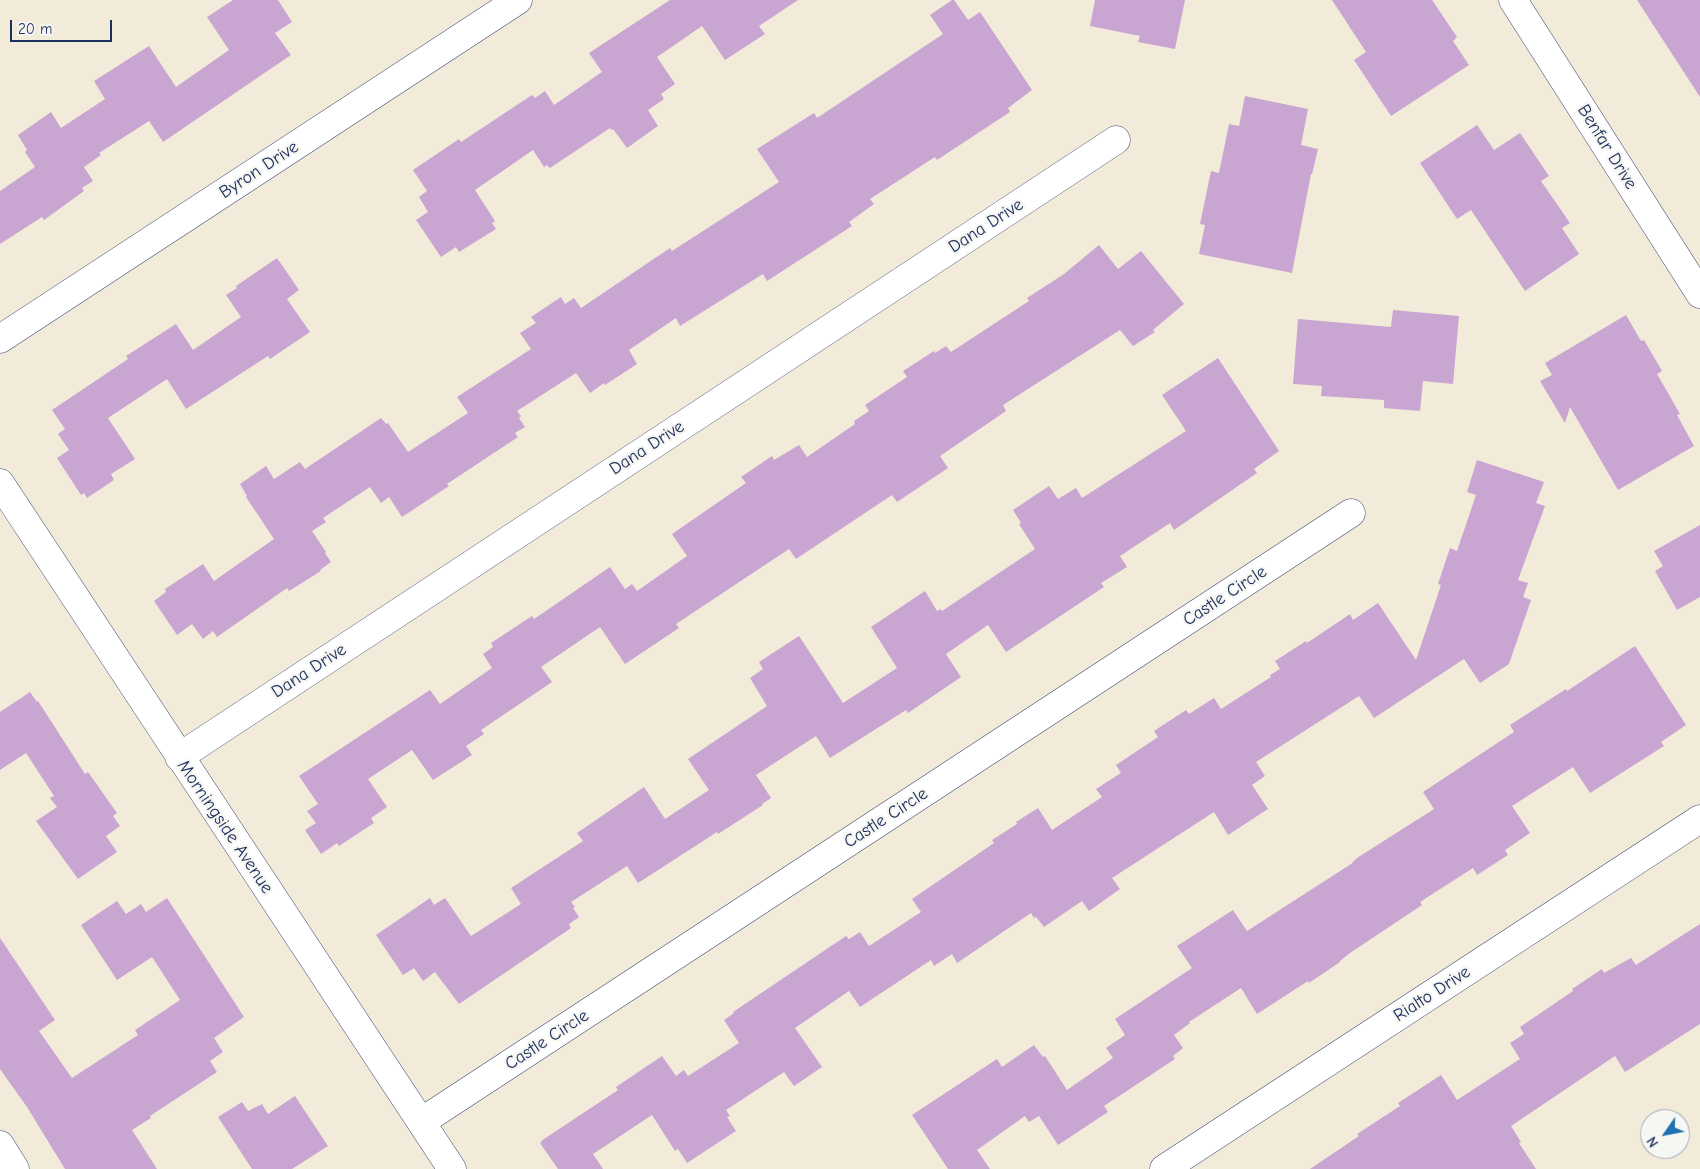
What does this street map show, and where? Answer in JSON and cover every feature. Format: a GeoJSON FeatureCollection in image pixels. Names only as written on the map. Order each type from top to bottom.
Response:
{"type":"FeatureCollection","features":[{"type":"Feature","properties":{"kind":"street","name":"Byron Drive"},"geometry":{"type":"LineString","coordinates":[[0,339],[518,0]]}},
{"type":"Feature","properties":{"kind":"street","name":"Benfar Drive"},"geometry":{"type":"LineString","coordinates":[[1513,0],[1700,294]]}},
{"type":"Feature","properties":{"kind":"street","name":"Dana Drive"},"geometry":{"type":"LineString","coordinates":[[179,757],[1116,140]]}},
{"type":"Feature","properties":{"kind":"street","name":"Morningside Avenue"},"geometry":{"type":"LineString","coordinates":[[0,483],[452,1169]]}},
{"type":"Feature","properties":{"kind":"street","name":"Castle Circle"},"geometry":{"type":"LineString","coordinates":[[421,1122],[1351,513]]}},
{"type":"Feature","properties":{"kind":"street","name":"Rialto Drive"},"geometry":{"type":"LineString","coordinates":[[1164,1169],[1700,819]]}},
{"type":"Feature","properties":{"kind":"street"},"geometry":{"type":"LineString","coordinates":[[0,1145],[15,1169]]}},
{"type":"Feature","properties":{"kind":"building"},"geometry":{"type":"Polygon","coordinates":[[[233,0],[278,0],[292,22],[275,33],[291,55],[163,142],[149,121],[99,153],[101,155],[84,167],[93,181],[82,188],[84,191],[44,220],[42,217],[0,244],[0,191],[35,167],[25,152],[27,150],[18,135],[51,112],[61,128],[105,99],[94,81],[149,46],[176,87],[229,50],[207,17],[233,0]]]}},
{"type":"Feature","properties":{"kind":"building"},"geometry":{"type":"Polygon","coordinates":[[[670,0],[798,0],[759,26],[765,34],[725,60],[702,26],[657,57],[675,84],[661,94],[664,99],[648,110],[658,126],[627,148],[613,129],[611,130],[610,128],[550,168],[547,165],[544,167],[533,150],[475,190],[495,221],[492,223],[496,229],[459,252],[456,247],[441,257],[416,220],[428,212],[419,197],[427,191],[413,170],[459,139],[461,142],[532,95],[535,98],[545,91],[554,105],[602,72],[589,53],[670,0]]]}},
{"type":"Feature","properties":{"kind":"building"},"geometry":{"type":"Polygon","coordinates":[[[954,0],[968,20],[980,12],[1032,90],[1008,108],[1010,112],[937,160],[935,157],[870,199],[874,204],[849,222],[852,226],[767,281],[763,274],[680,326],[676,318],[629,350],[637,364],[605,385],[604,383],[590,393],[576,373],[517,411],[525,427],[515,433],[518,437],[447,484],[449,486],[402,517],[389,497],[381,503],[370,487],[323,518],[326,522],[312,531],[331,562],[321,571],[289,591],[287,588],[217,637],[213,631],[203,639],[192,624],[177,635],[154,601],[166,592],[165,589],[203,564],[214,581],[274,539],[246,497],[240,484],[266,466],[274,479],[300,462],[305,469],[381,418],[386,424],[388,423],[408,452],[468,413],[457,397],[531,349],[520,333],[536,323],[531,317],[561,297],[565,304],[574,298],[581,308],[670,248],[672,251],[779,182],[757,149],[814,113],[817,118],[943,34],[930,15],[954,0]]]}},
{"type":"Feature","properties":{"kind":"building"},"geometry":{"type":"Polygon","coordinates":[[[1095,0],[1185,0],[1175,49],[1138,42],[1140,36],[1090,26],[1095,0]]]}},
{"type":"Feature","properties":{"kind":"building"},"geometry":{"type":"Polygon","coordinates":[[[1332,0],[1432,0],[1457,37],[1453,41],[1469,65],[1391,116],[1354,60],[1366,52],[1332,0]]]}},
{"type":"Feature","properties":{"kind":"building"},"geometry":{"type":"Polygon","coordinates":[[[1637,0],[1700,0],[1700,97],[1637,0]]]}},
{"type":"Feature","properties":{"kind":"building"},"geometry":{"type":"Polygon","coordinates":[[[1245,96],[1308,109],[1301,145],[1318,149],[1311,174],[1292,273],[1199,254],[1205,225],[1200,224],[1211,171],[1219,173],[1229,124],[1239,126],[1245,96]]]}},
{"type":"Feature","properties":{"kind":"building"},"geometry":{"type":"Polygon","coordinates":[[[1477,125],[1494,150],[1520,133],[1549,176],[1541,181],[1570,223],[1562,228],[1579,254],[1525,291],[1471,210],[1457,219],[1420,163],[1477,125]]]}},
{"type":"Feature","properties":{"kind":"building"},"geometry":{"type":"Polygon","coordinates":[[[1099,245],[1118,269],[1141,251],[1184,304],[1153,330],[1155,332],[1133,346],[1120,330],[1003,405],[1006,411],[940,456],[948,468],[897,502],[892,495],[796,559],[789,549],[676,624],[679,628],[625,664],[600,627],[541,667],[552,682],[481,730],[484,734],[466,746],[472,755],[433,780],[412,750],[368,779],[387,807],[371,818],[374,823],[339,846],[337,843],[321,854],[305,830],[316,823],[307,811],[318,804],[299,776],[430,690],[440,704],[492,668],[483,654],[493,647],[491,643],[532,616],[534,619],[610,567],[625,589],[632,584],[637,591],[687,556],[672,534],[746,483],[741,477],[772,456],[774,460],[799,445],[807,457],[855,424],[854,421],[869,411],[865,405],[907,377],[903,371],[934,351],[935,353],[946,346],[951,352],[1029,301],[1027,298],[1064,274],[1099,245]]]}},
{"type":"Feature","properties":{"kind":"building"},"geometry":{"type":"Polygon","coordinates":[[[277,258],[299,290],[287,299],[310,332],[270,359],[268,356],[186,409],[167,379],[108,418],[135,459],[111,474],[114,480],[87,498],[84,493],[81,495],[57,458],[69,450],[58,434],[65,429],[52,410],[128,359],[126,356],[176,324],[193,350],[241,317],[226,295],[277,258]]]}},
{"type":"Feature","properties":{"kind":"building"},"geometry":{"type":"Polygon","coordinates":[[[1393,310],[1459,316],[1453,384],[1423,381],[1420,411],[1384,408],[1384,400],[1321,396],[1322,386],[1293,384],[1298,319],[1391,327],[1393,310]]]}},
{"type":"Feature","properties":{"kind":"building"},"geometry":{"type":"Polygon","coordinates":[[[1626,315],[1641,341],[1644,340],[1662,371],[1657,374],[1680,414],[1677,415],[1694,446],[1618,490],[1570,407],[1565,423],[1540,381],[1552,375],[1545,363],[1626,315]]]}},
{"type":"Feature","properties":{"kind":"building"},"geometry":{"type":"Polygon","coordinates":[[[1218,358],[1279,451],[1254,469],[1257,473],[1174,530],[1170,523],[1120,556],[1127,567],[1101,583],[1104,587],[1006,652],[988,625],[946,654],[961,677],[908,713],[906,710],[830,758],[816,736],[756,775],[771,798],[763,805],[638,883],[627,866],[571,902],[579,917],[569,924],[571,928],[459,1004],[435,972],[423,981],[414,968],[403,975],[376,935],[430,898],[434,905],[445,898],[471,936],[521,904],[511,888],[583,841],[577,833],[644,787],[665,819],[709,790],[688,759],[767,706],[750,678],[763,669],[759,662],[799,636],[843,703],[897,668],[871,627],[925,591],[937,611],[940,609],[942,611],[1035,549],[1019,524],[1021,523],[1013,510],[1049,486],[1058,499],[1076,488],[1082,498],[1186,431],[1162,395],[1218,358]]]}},
{"type":"Feature","properties":{"kind":"building"},"geometry":{"type":"Polygon","coordinates":[[[1477,460],[1544,482],[1536,503],[1545,506],[1518,580],[1528,583],[1523,597],[1531,600],[1509,664],[1480,683],[1464,659],[1374,718],[1359,696],[1256,762],[1265,776],[1252,785],[1268,809],[1228,835],[1214,812],[1112,878],[1120,889],[1089,911],[1082,901],[1044,927],[1031,913],[957,963],[952,954],[934,966],[931,960],[860,1007],[849,991],[795,1028],[822,1067],[794,1086],[784,1072],[726,1110],[730,1116],[727,1117],[736,1131],[687,1163],[678,1149],[675,1151],[652,1115],[593,1154],[603,1169],[558,1169],[540,1143],[541,1141],[618,1090],[616,1087],[662,1056],[676,1076],[684,1070],[688,1076],[739,1043],[724,1020],[733,1012],[846,936],[849,939],[860,932],[869,946],[921,912],[912,899],[994,843],[992,840],[1038,808],[1052,830],[1102,797],[1096,789],[1121,773],[1116,765],[1158,737],[1154,731],[1186,710],[1189,714],[1214,698],[1221,709],[1271,677],[1270,675],[1280,669],[1275,661],[1306,641],[1307,643],[1350,614],[1353,620],[1378,603],[1416,660],[1441,585],[1438,584],[1450,548],[1457,551],[1476,495],[1467,492],[1477,460]]]}},
{"type":"Feature","properties":{"kind":"building"},"geometry":{"type":"Polygon","coordinates":[[[1700,525],[1700,597],[1677,610],[1655,571],[1663,566],[1654,551],[1700,525]]]}},
{"type":"Feature","properties":{"kind":"building"},"geometry":{"type":"Polygon","coordinates":[[[1635,646],[1686,725],[1661,742],[1664,746],[1590,793],[1573,767],[1512,806],[1530,833],[1505,850],[1508,855],[1477,875],[1473,868],[1420,902],[1422,905],[1309,983],[1308,981],[1257,1014],[1241,988],[1189,1022],[1174,1035],[1183,1048],[1173,1056],[1175,1059],[1104,1106],[1108,1112],[1058,1145],[1039,1116],[1029,1122],[1025,1116],[977,1150],[990,1169],[948,1169],[912,1115],[997,1059],[1002,1067],[1034,1045],[1043,1057],[1045,1056],[1067,1090],[1113,1058],[1106,1048],[1125,1035],[1115,1019],[1192,968],[1177,946],[1233,910],[1247,931],[1351,864],[1357,858],[1434,809],[1423,792],[1514,732],[1510,725],[1566,689],[1567,691],[1635,646]]]}},
{"type":"Feature","properties":{"kind":"building"},"geometry":{"type":"Polygon","coordinates":[[[30,692],[38,701],[85,774],[88,772],[117,813],[113,816],[120,826],[106,836],[117,852],[78,879],[36,821],[57,807],[50,798],[54,796],[26,753],[0,770],[0,712],[30,692]]]}},
{"type":"Feature","properties":{"kind":"building"},"geometry":{"type":"Polygon","coordinates":[[[167,898],[244,1017],[214,1038],[223,1052],[210,1061],[217,1072],[132,1130],[157,1169],[65,1169],[27,1107],[0,1069],[0,938],[55,1020],[39,1031],[72,1078],[138,1035],[135,1030],[180,1000],[152,957],[117,980],[81,925],[117,901],[126,914],[141,904],[146,912],[167,898]]]}},
{"type":"Feature","properties":{"kind":"building"},"geometry":{"type":"Polygon","coordinates":[[[1700,924],[1700,1024],[1625,1072],[1615,1056],[1511,1126],[1521,1142],[1519,1143],[1536,1169],[1310,1169],[1359,1136],[1357,1134],[1400,1106],[1398,1103],[1441,1075],[1457,1100],[1520,1059],[1510,1043],[1524,1034],[1520,1027],[1573,991],[1572,989],[1602,969],[1604,973],[1631,958],[1636,965],[1700,924]]]}},
{"type":"Feature","properties":{"kind":"building"},"geometry":{"type":"Polygon","coordinates":[[[295,1096],[328,1146],[292,1169],[252,1169],[218,1117],[242,1102],[248,1111],[262,1104],[268,1114],[295,1096]]]}}]}
